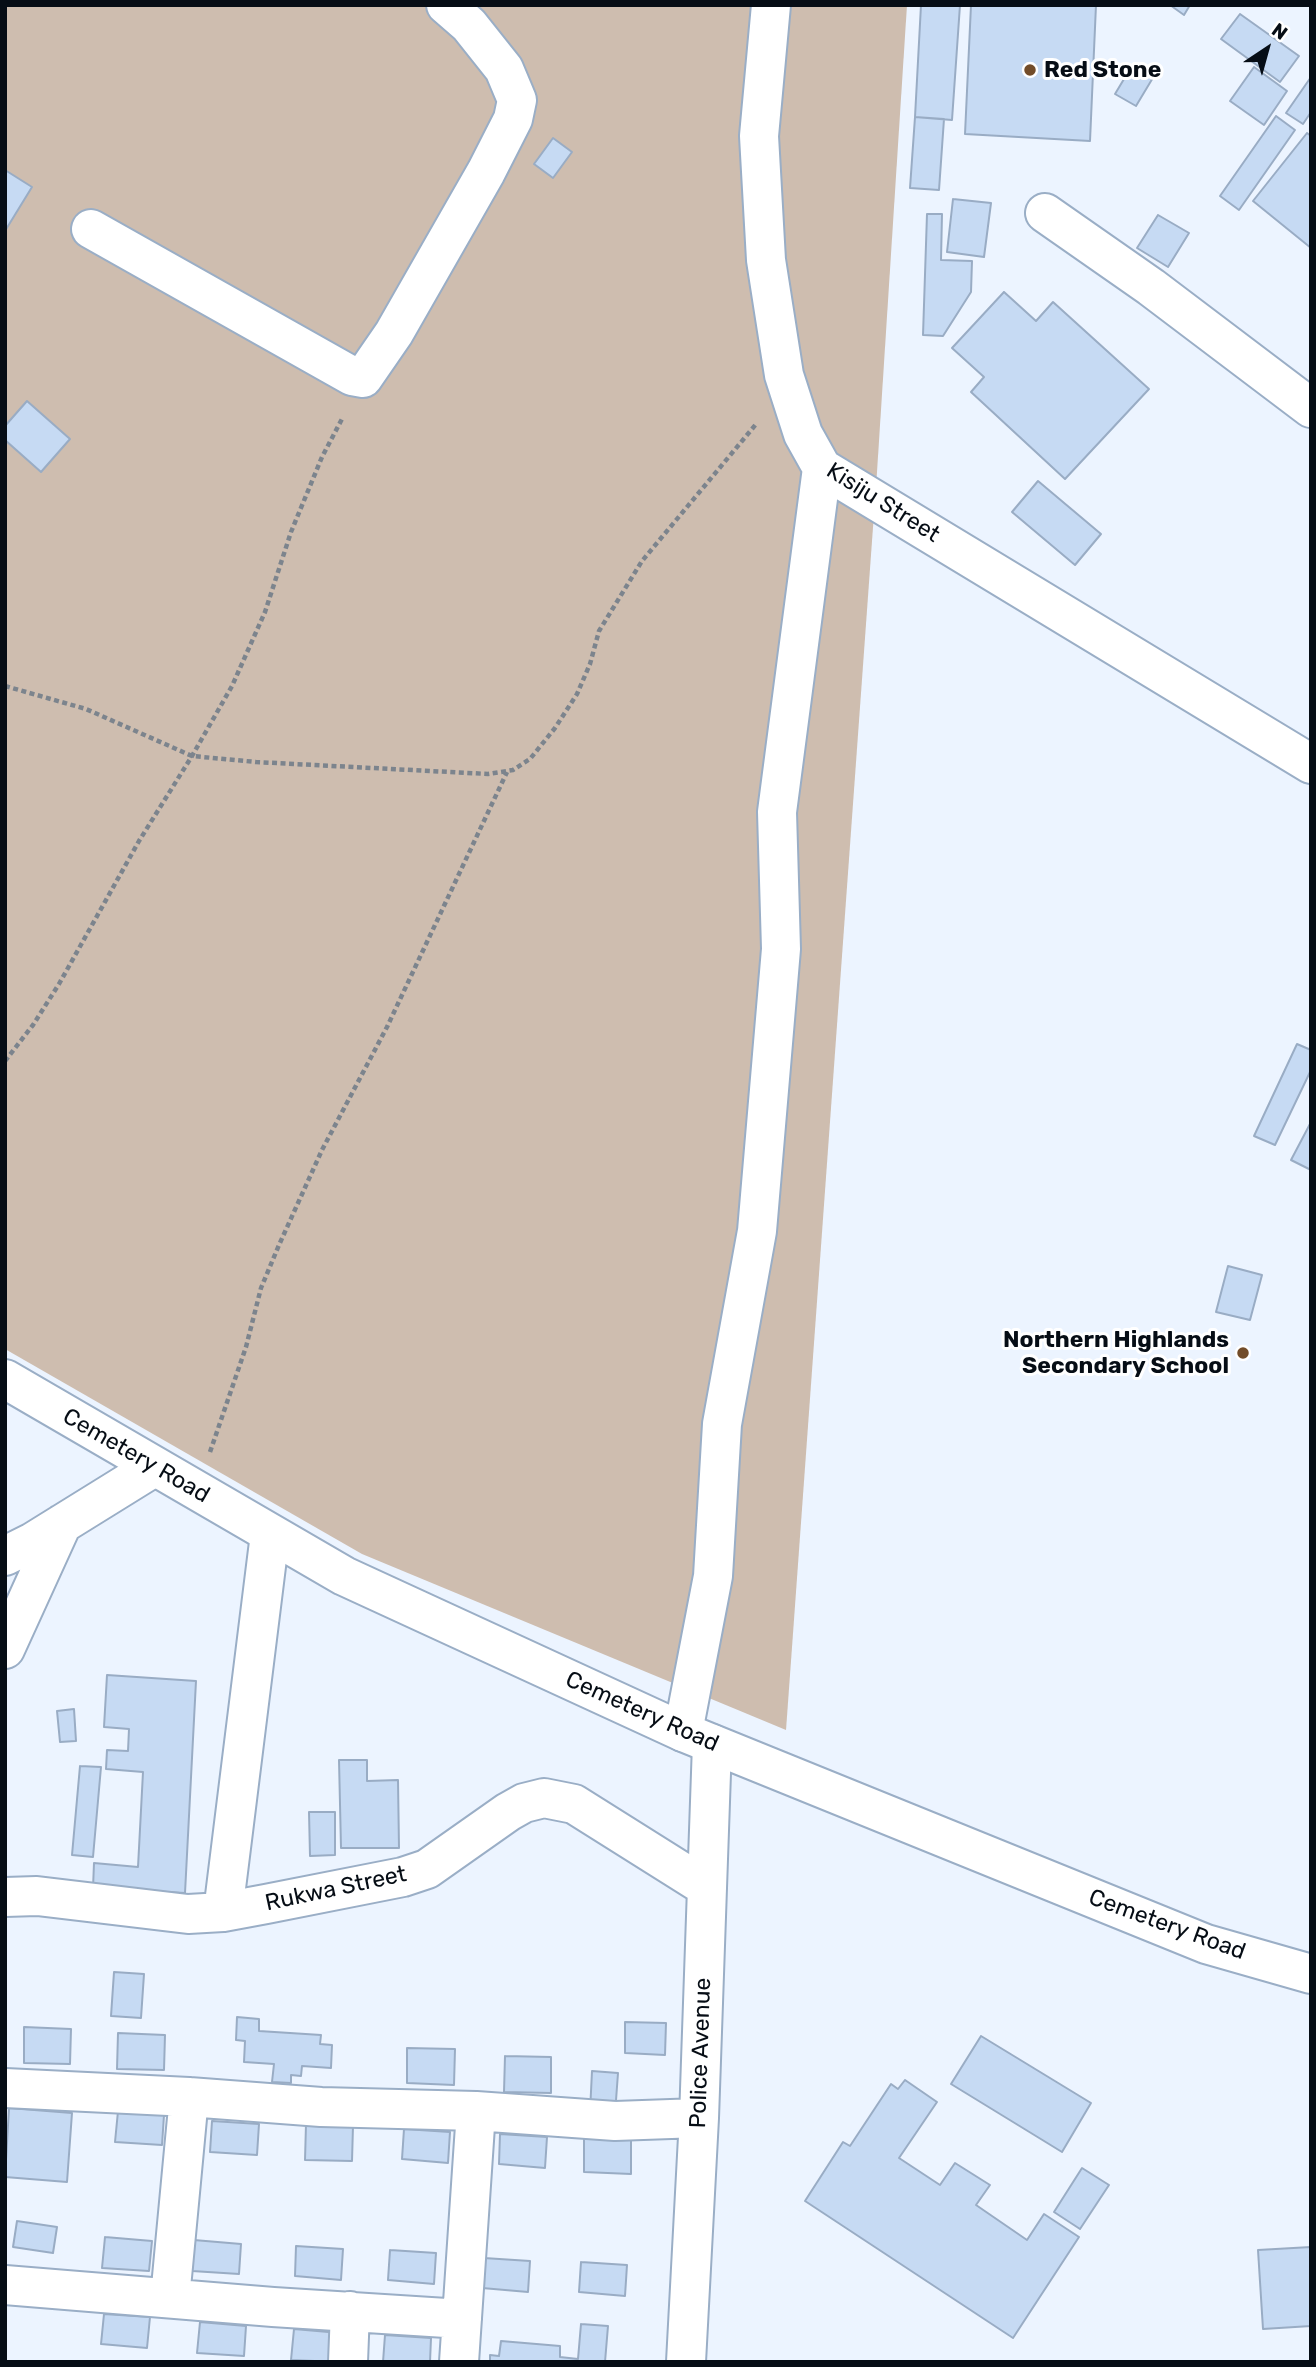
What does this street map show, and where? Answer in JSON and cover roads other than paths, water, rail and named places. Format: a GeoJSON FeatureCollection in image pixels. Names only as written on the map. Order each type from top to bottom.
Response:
{"type":"FeatureCollection","features":[{"type":"Feature","properties":{"kind":"street"},"geometry":{"type":"LineString","coordinates":[[91,229],[352,376],[363,378],[394,333],[480,183],[513,119],[517,100],[505,69],[469,25],[446,5]]}},
{"type":"Feature","properties":{"kind":"street","name":"Kisiju Street"},"geometry":{"type":"LineString","coordinates":[[771,5],[760,135],[766,260],[784,375],[803,433],[822,468],[1311,764]]}},
{"type":"Feature","properties":{"kind":"street"},"geometry":{"type":"LineString","coordinates":[[1045,213],[1151,287],[1311,408]]}},
{"type":"Feature","properties":{"kind":"street","name":"Police Avenue"},"geometry":{"type":"LineString","coordinates":[[686,2362],[699,2118],[706,1887],[698,1738],[713,1576],[722,1424],[757,1231],[781,948],[777,812],[822,468]]}},
{"type":"Feature","properties":{"kind":"street","name":"Cemetery Road"},"geometry":{"type":"LineString","coordinates":[[5,1379],[344,1576],[698,1738],[1206,1944],[1311,1974]]}},
{"type":"Feature","properties":{"kind":"street"},"geometry":{"type":"LineString","coordinates":[[5,1556],[154,1467]]}},
{"type":"Feature","properties":{"kind":"street"},"geometry":{"type":"LineString","coordinates":[[5,1649],[62,1524]]}},
{"type":"Feature","properties":{"kind":"street"},"geometry":{"type":"LineString","coordinates":[[223,1912],[270,1534]]}},
{"type":"Feature","properties":{"kind":"street","name":"Rukwa Street"},"geometry":{"type":"LineString","coordinates":[[5,1897],[37,1896],[188,1914],[223,1912],[403,1877],[427,1869],[508,1812],[524,1803],[544,1798],[574,1804],[706,1887]]}},
{"type":"Feature","properties":{"kind":"street"},"geometry":{"type":"LineString","coordinates":[[5,2088],[321,2107],[476,2111],[615,2121],[699,2118]]}},
{"type":"Feature","properties":{"kind":"street"},"geometry":{"type":"LineString","coordinates":[[170,2298],[189,2097]]}},
{"type":"Feature","properties":{"kind":"street"},"geometry":{"type":"LineString","coordinates":[[459,2362],[476,2111]]}},
{"type":"Feature","properties":{"kind":"street"},"geometry":{"type":"LineString","coordinates":[[5,2285],[462,2319]]}},
{"type":"Feature","properties":{"kind":"street"},"geometry":{"type":"LineString","coordinates":[[348,2362],[350,2311]]}},
{"type":"Feature","properties":{"kind":"place","name":"Red Stone"},"geometry":{"type":"Point","coordinates":[1030,70]}},
{"type":"Feature","properties":{"kind":"place","name":"Northern Highlands Secondary School"},"geometry":{"type":"Point","coordinates":[1243,1353]}}]}
